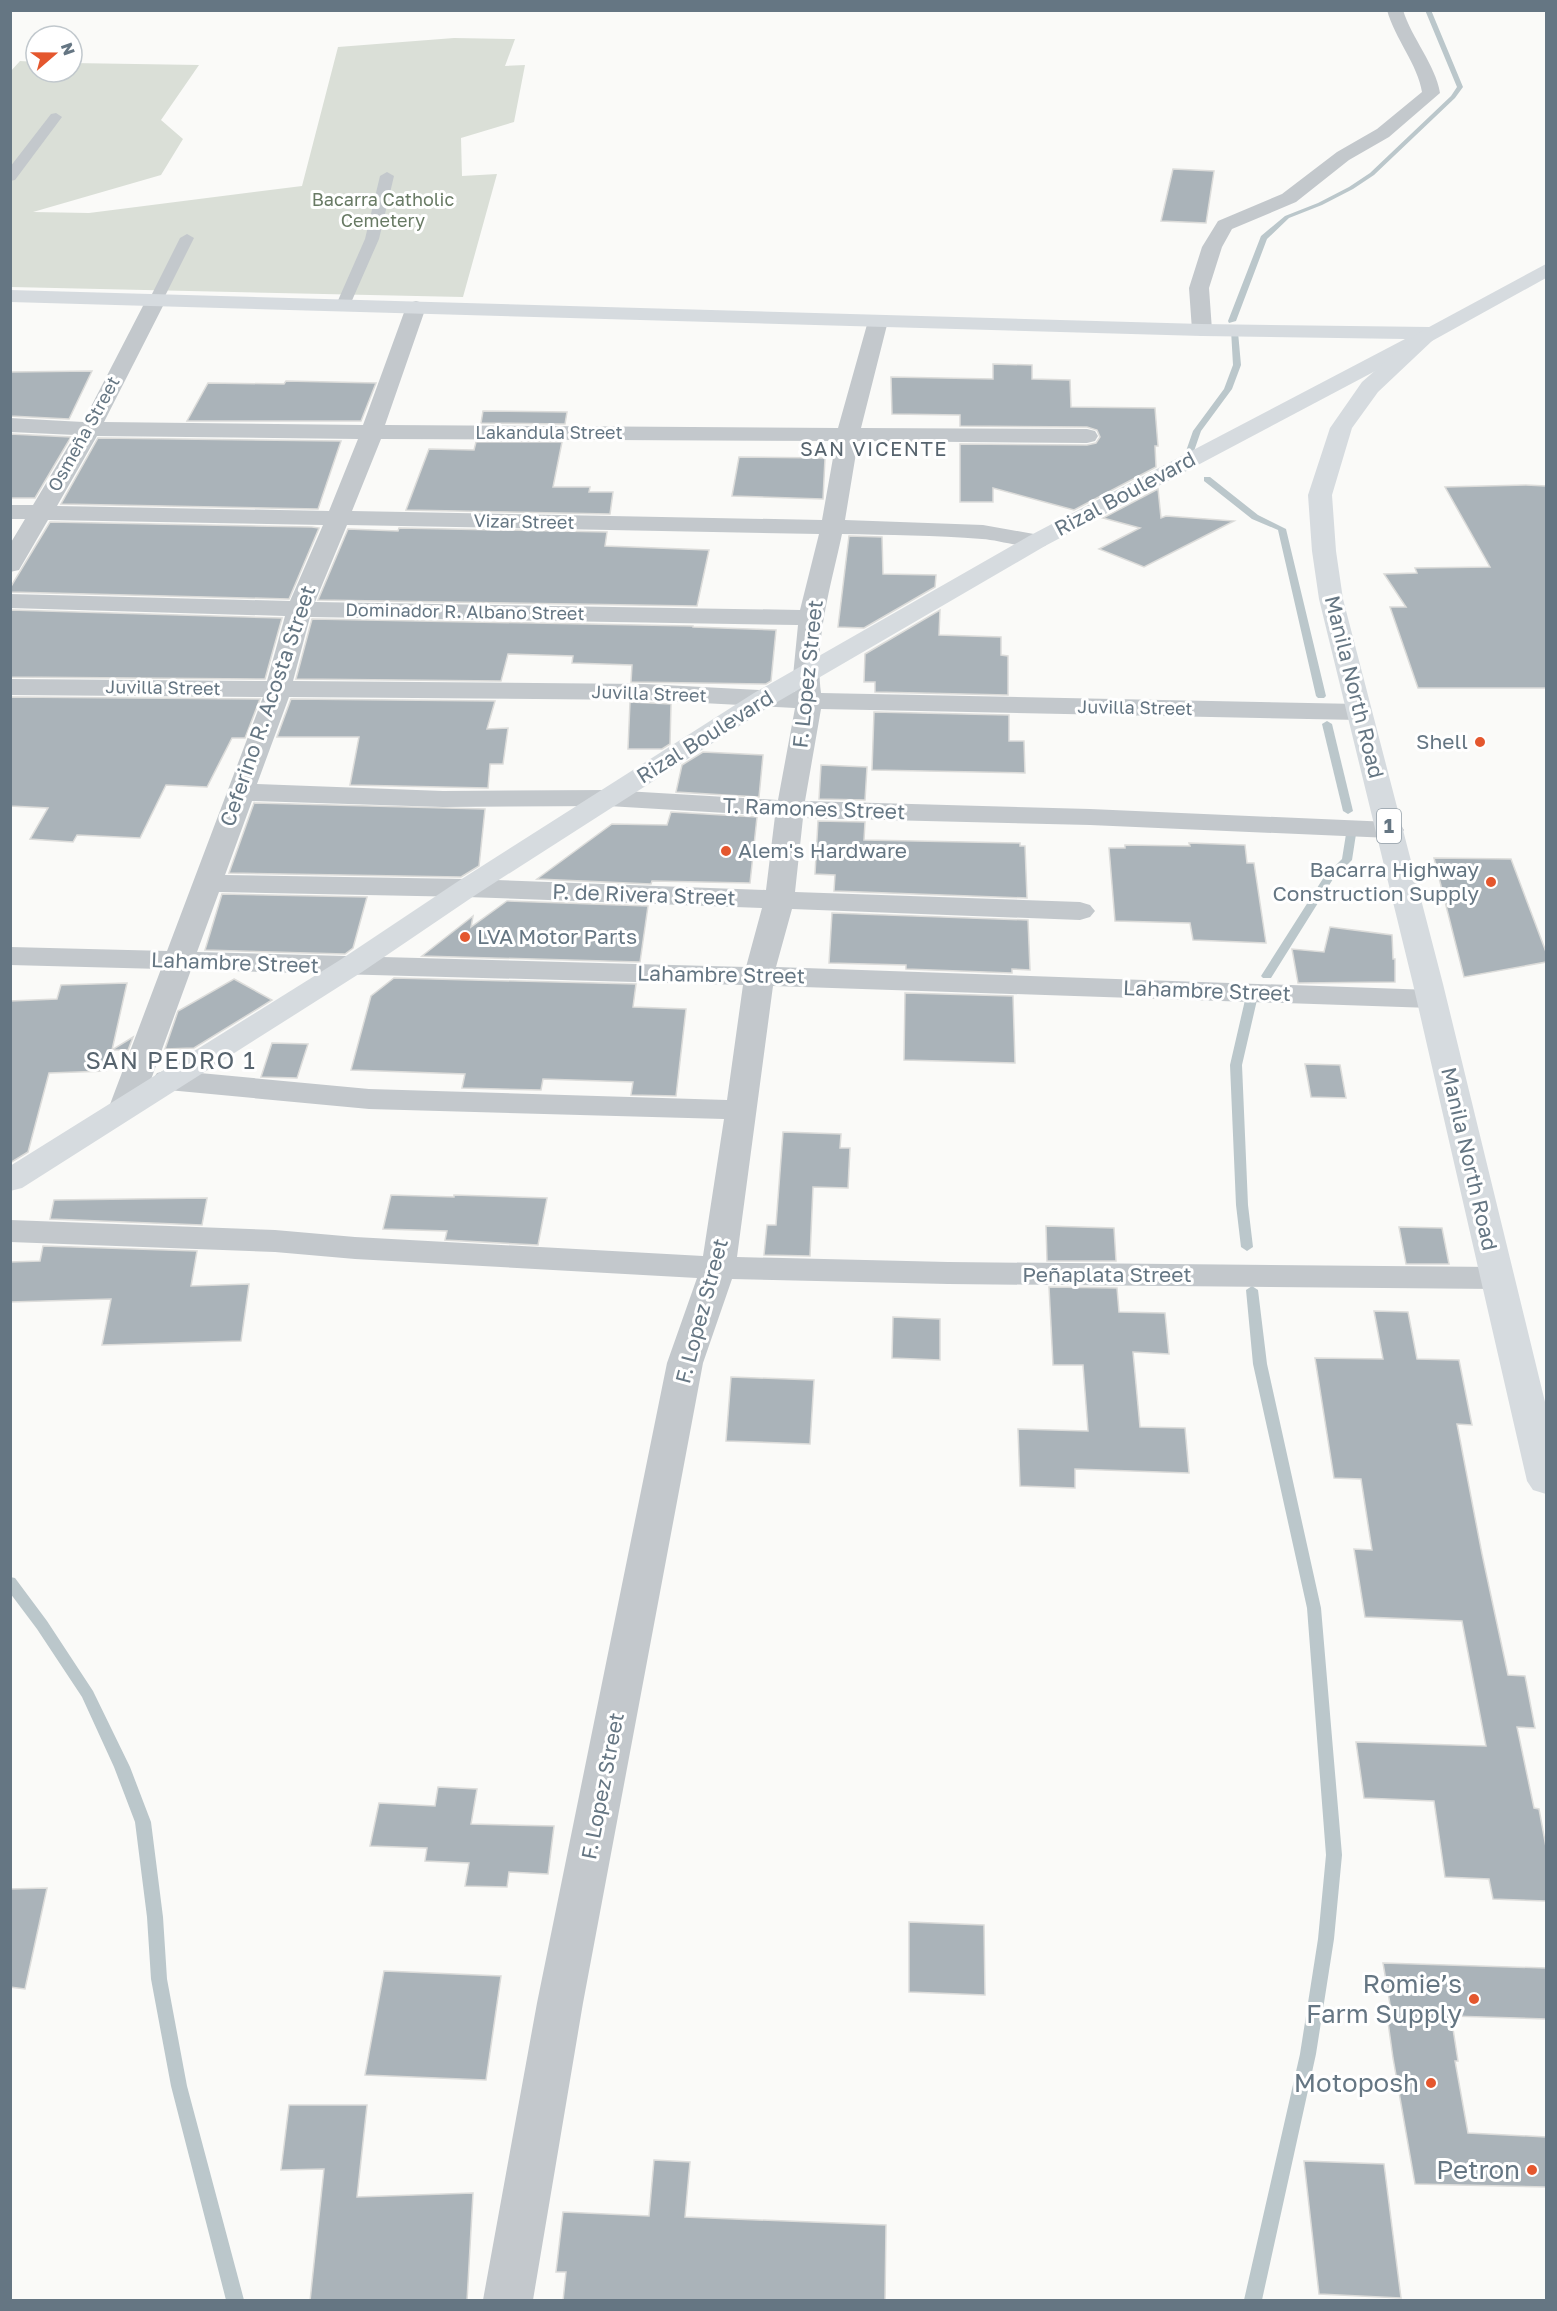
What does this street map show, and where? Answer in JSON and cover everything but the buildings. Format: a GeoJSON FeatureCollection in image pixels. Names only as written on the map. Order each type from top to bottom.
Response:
{"type":"FeatureCollection","features":[{"type":"Feature","properties":{"kind":"main road","name":"Manila North Road"},"geometry":{"type":"LineString","coordinates":[[1546,270],[1428,335],[1370,387],[1341,428],[1320,495],[1324,551],[1331,599],[1390,830],[1546,1480]]}},
{"type":"Feature","properties":{"kind":"main road"},"geometry":{"type":"LineString","coordinates":[[10,296],[155,302],[343,305],[1428,335]]}},
{"type":"Feature","properties":{"kind":"main road","name":"Rizal Boulevard"},"geometry":{"type":"LineString","coordinates":[[10,1181],[351,966],[467,888],[762,699],[808,689],[1037,541],[1428,335]]}},
{"type":"Feature","properties":{"kind":"street"},"geometry":{"type":"LineString","coordinates":[[1202,330],[1199,288],[1212,247],[1226,225],[1289,198],[1343,156],[1383,133],[1431,93],[1430,80],[1401,30],[1395,10]]}},
{"type":"Feature","properties":{"kind":"street","name":"Osmeña Street"},"geometry":{"type":"LineString","coordinates":[[10,565],[90,429],[155,302]]}},
{"type":"Feature","properties":{"kind":"street","name":"Ceferino R. Acosta Street"},"geometry":{"type":"LineString","coordinates":[[125,1107],[278,691],[298,609],[338,518],[372,432],[416,308]]}},
{"type":"Feature","properties":{"kind":"street","name":"F. Lopez Street"},"geometry":{"type":"LineString","coordinates":[[508,2301],[560,2004],[685,1363],[718,1268],[759,976],[779,901],[808,689],[811,618],[832,528],[848,434],[878,321]]}},
{"type":"Feature","properties":{"kind":"street","name":"Lakandula Street"},"geometry":{"type":"LineString","coordinates":[[10,425],[90,429],[372,432],[1087,436]]}},
{"type":"Feature","properties":{"kind":"street","name":"Vizar Street"},"geometry":{"type":"LineString","coordinates":[[10,512],[957,530],[1037,541]]}},
{"type":"Feature","properties":{"kind":"street","name":"Dominador R. Albano Street"},"geometry":{"type":"LineString","coordinates":[[10,601],[298,609],[811,618]]}},
{"type":"Feature","properties":{"kind":"street","name":"Juvilla Street"},"geometry":{"type":"LineString","coordinates":[[10,687],[278,691],[645,692],[762,699]]}},
{"type":"Feature","properties":{"kind":"street","name":"Juvilla Street"},"geometry":{"type":"LineString","coordinates":[[808,689],[1359,712]]}},
{"type":"Feature","properties":{"kind":"street","name":"T. Ramones Street"},"geometry":{"type":"LineString","coordinates":[[239,792],[443,799],[608,798],[790,809],[1390,830]]}},
{"type":"Feature","properties":{"kind":"street","name":"P. de Rivera Street"},"geometry":{"type":"LineString","coordinates":[[207,883],[467,888],[1080,911]]}},
{"type":"Feature","properties":{"kind":"street","name":"Lahambre Street"},"geometry":{"type":"LineString","coordinates":[[10,956],[759,976],[1431,999]]}},
{"type":"Feature","properties":{"kind":"street"},"geometry":{"type":"LineString","coordinates":[[168,1080],[369,1099],[742,1110]]}},
{"type":"Feature","properties":{"kind":"street","name":"Peñaplata Street"},"geometry":{"type":"LineString","coordinates":[[10,1231],[275,1241],[366,1249],[718,1268],[948,1273],[1497,1278]]}},
{"type":"Feature","properties":{"kind":"lane"},"geometry":{"type":"LineString","coordinates":[[10,177],[56,117]]}},
{"type":"Feature","properties":{"kind":"lane"},"geometry":{"type":"LineString","coordinates":[[343,305],[372,239],[387,176]]}},
{"type":"Feature","properties":{"kind":"lane"},"geometry":{"type":"LineString","coordinates":[[155,302],[187,238]]}},
{"type":"Feature","properties":{"kind":"green space","name":"Bacarra Catholic Cemetery"},"geometry":{"type":"Polygon","coordinates":[[[454,38],[515,39],[505,66],[525,65],[514,122],[461,138],[462,176],[497,174],[463,297],[11,287],[10,72],[20,61],[24,61],[24,84],[84,84],[84,63],[199,65],[161,120],[183,139],[161,175],[33,212],[89,213],[302,186],[338,47],[454,38]]]}},
{"type":"Feature","properties":{"kind":"waterway"},"geometry":{"type":"LineString","coordinates":[[1232,321],[1264,238],[1287,217],[1320,204],[1372,174],[1453,97],[1460,87],[1428,10]]}},
{"type":"Feature","properties":{"kind":"waterway"},"geometry":{"type":"LineString","coordinates":[[1189,454],[1197,431],[1228,389],[1237,365],[1234,332]]}},
{"type":"Feature","properties":{"kind":"waterway"},"geometry":{"type":"LineString","coordinates":[[1207,479],[1255,517],[1282,529],[1321,696]]}},
{"type":"Feature","properties":{"kind":"waterway"},"geometry":{"type":"LineString","coordinates":[[1327,724],[1348,811]]}},
{"type":"Feature","properties":{"kind":"waterway"},"geometry":{"type":"LineString","coordinates":[[1267,976],[1329,877],[1347,860],[1351,834]]}},
{"type":"Feature","properties":{"kind":"waterway"},"geometry":{"type":"LineString","coordinates":[[1247,1247],[1242,1205],[1236,1065],[1251,1000]]}},
{"type":"Feature","properties":{"kind":"waterway"},"geometry":{"type":"LineString","coordinates":[[1252,1290],[1260,1364],[1314,1608],[1334,1855],[1326,1939],[1308,2054],[1253,2300]]}},
{"type":"Feature","properties":{"kind":"waterway"},"geometry":{"type":"LineString","coordinates":[[10,1582],[42,1625],[88,1695],[122,1767],[143,1822],[155,1917],[159,1979],[179,2086],[235,2300]]}},
{"type":"Feature","properties":{"kind":"place","name":"Shell"},"geometry":{"type":"Point","coordinates":[1480,742]}},
{"type":"Feature","properties":{"kind":"place","name":"Alem's Hardware"},"geometry":{"type":"Point","coordinates":[726,851]}},
{"type":"Feature","properties":{"kind":"place","name":"Bacarra Highway Construction Supply"},"geometry":{"type":"Point","coordinates":[1491,882]}},
{"type":"Feature","properties":{"kind":"place","name":"LVA Motor Parts"},"geometry":{"type":"Point","coordinates":[465,937]}},
{"type":"Feature","properties":{"kind":"place","name":"Romie’s Farm Supply"},"geometry":{"type":"Point","coordinates":[1474,1999]}},
{"type":"Feature","properties":{"kind":"place","name":"Motoposh"},"geometry":{"type":"Point","coordinates":[1431,2083]}},
{"type":"Feature","properties":{"kind":"place","name":"Petron"},"geometry":{"type":"Point","coordinates":[1532,2170]}},
{"type":"Feature","properties":{"kind":"district","name":"SAN VICENTE"},"geometry":{"type":"Point","coordinates":[874,449]}},
{"type":"Feature","properties":{"kind":"district","name":"SAN PEDRO 1"},"geometry":{"type":"Point","coordinates":[171,1061]}}]}
